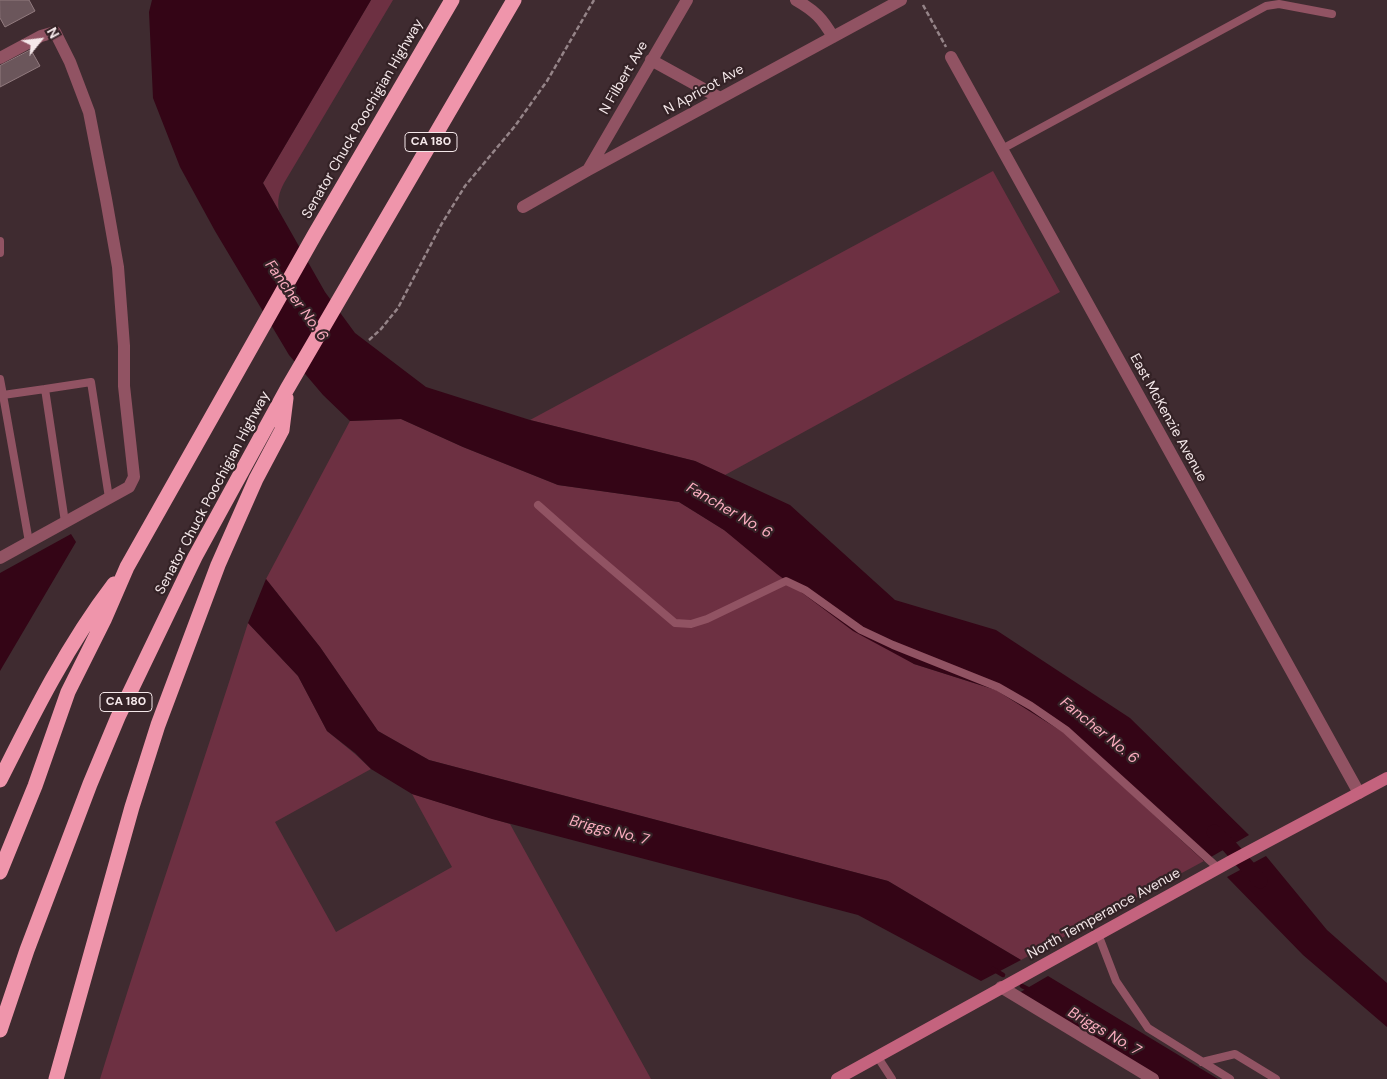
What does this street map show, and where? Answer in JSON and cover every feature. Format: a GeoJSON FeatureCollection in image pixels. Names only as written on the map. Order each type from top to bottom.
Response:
{"type":"FeatureCollection","features":[{"type":"Feature","properties":{"kind":"highway","name":"Senator Chuck Poochigian Highway"},"geometry":{"type":"LineString","coordinates":[[0,872],[35,786],[68,692],[104,620],[127,567],[248,350],[452,0]]}},
{"type":"Feature","properties":{"kind":"highway","name":"Senator Chuck Poochigian Highway"},"geometry":{"type":"LineString","coordinates":[[0,1030],[27,950],[90,784],[118,717],[194,557],[287,389],[514,0]]}},
{"type":"Feature","properties":{"kind":"highway"},"geometry":{"type":"LineString","coordinates":[[56,1079],[132,807],[158,725],[218,565],[256,479],[282,430],[287,389]]}},
{"type":"Feature","properties":{"kind":"highway"},"geometry":{"type":"LineString","coordinates":[[0,780],[52,678],[98,605],[127,567]]}},
{"type":"Feature","properties":{"kind":"main road","name":"North Temperance Avenue"},"geometry":{"type":"LineString","coordinates":[[843,1078],[877,1056],[1001,987],[1252,849],[1387,778]]}},
{"type":"Feature","properties":{"kind":"street","name":"N Filbert Ave"},"geometry":{"type":"LineString","coordinates":[[588,170],[686,0]]}},
{"type":"Feature","properties":{"kind":"street"},"geometry":{"type":"LineString","coordinates":[[796,0],[813,9],[824,21],[833,37]]}},
{"type":"Feature","properties":{"kind":"street","name":"N Apricot Ave"},"geometry":{"type":"LineString","coordinates":[[523,208],[588,170],[900,0]]}},
{"type":"Feature","properties":{"kind":"street"},"geometry":{"type":"LineString","coordinates":[[0,58],[41,36],[54,32],[70,62],[89,112],[118,267],[124,346],[124,386],[134,477],[128,487],[0,558]]}},
{"type":"Feature","properties":{"kind":"street","name":"East McKenzie Avenue"},"geometry":{"type":"LineString","coordinates":[[951,57],[1359,793]]}},
{"type":"Feature","properties":{"kind":"street"},"geometry":{"type":"LineString","coordinates":[[652,60],[720,98]]}},
{"type":"Feature","properties":{"kind":"street"},"geometry":{"type":"LineString","coordinates":[[1001,987],[1153,1079]]}},
{"type":"Feature","properties":{"kind":"lane"},"geometry":{"type":"LineString","coordinates":[[1002,149],[1266,6],[1279,4],[1332,14]]}},
{"type":"Feature","properties":{"kind":"lane"},"geometry":{"type":"LineString","coordinates":[[0,241],[0,253]]}},
{"type":"Feature","properties":{"kind":"lane"},"geometry":{"type":"LineString","coordinates":[[0,379],[29,542]]}},
{"type":"Feature","properties":{"kind":"lane"},"geometry":{"type":"LineString","coordinates":[[4,395],[90,382],[109,498]]}},
{"type":"Feature","properties":{"kind":"lane"},"geometry":{"type":"LineString","coordinates":[[45,389],[65,522]]}},
{"type":"Feature","properties":{"kind":"lane"},"geometry":{"type":"LineString","coordinates":[[538,505],[675,623],[691,624],[707,619],[786,580],[805,590],[861,630],[885,642],[998,687],[1031,706],[1066,730],[1218,868]]}},
{"type":"Feature","properties":{"kind":"lane"},"geometry":{"type":"LineString","coordinates":[[1098,934],[1116,981],[1148,1028],[1230,1079]]}},
{"type":"Feature","properties":{"kind":"lane"},"geometry":{"type":"LineString","coordinates":[[1202,1062],[1235,1054],[1276,1079]]}},
{"type":"Feature","properties":{"kind":"lane"},"geometry":{"type":"LineString","coordinates":[[877,1056],[892,1079]]}},
{"type":"Feature","properties":{"kind":"path"},"geometry":{"type":"LineString","coordinates":[[369,340],[381,329],[398,308],[441,225],[465,186],[515,126],[547,81],[594,0]]}},
{"type":"Feature","properties":{"kind":"path"},"geometry":{"type":"LineString","coordinates":[[923,5],[951,57]]}},
{"type":"Feature","properties":{"kind":"shaded area"},"geometry":{"type":"Polygon","coordinates":[[[371,0],[393,0],[284,183],[279,197],[279,211],[263,183],[371,0]]]}},
{"type":"Feature","properties":{"kind":"shaded area"},"geometry":{"type":"Polygon","coordinates":[[[993,171],[1060,292],[725,475],[695,461],[530,420],[993,171]]]}},
{"type":"Feature","properties":{"kind":"shaded area"},"geometry":{"type":"Polygon","coordinates":[[[401,419],[463,447],[558,485],[679,502],[724,530],[914,664],[996,690],[1066,734],[1204,861],[1021,960],[888,881],[429,760],[378,731],[320,647],[266,579],[350,421],[401,419]]]}},
{"type":"Feature","properties":{"kind":"shaded area"},"geometry":{"type":"Polygon","coordinates":[[[248,623],[298,676],[327,731],[371,769],[275,822],[336,932],[452,867],[412,794],[510,824],[651,1079],[100,1079],[248,623]]]}},
{"type":"Feature","properties":{"kind":"water"},"geometry":{"type":"Polygon","coordinates":[[[152,0],[371,0],[263,183],[325,292],[355,333],[426,387],[530,420],[695,461],[790,505],[895,600],[996,630],[1130,718],[1249,835],[1204,861],[1066,734],[996,690],[914,664],[853,631],[777,574],[724,530],[679,502],[558,485],[463,447],[401,419],[350,421],[323,395],[289,355],[215,231],[180,167],[153,98],[149,12],[152,0]]]}},
{"type":"Feature","properties":{"kind":"water"},"geometry":{"type":"Polygon","coordinates":[[[71,534],[76,542],[0,671],[0,573],[71,534]]]}},
{"type":"Feature","properties":{"kind":"water"},"geometry":{"type":"Polygon","coordinates":[[[266,579],[320,647],[378,731],[429,760],[888,881],[1021,960],[981,981],[858,915],[492,819],[412,794],[371,769],[355,753],[327,731],[298,676],[248,623],[266,579]]]}},
{"type":"Feature","properties":{"kind":"water"},"geometry":{"type":"Polygon","coordinates":[[[1266,856],[1327,930],[1387,983],[1387,1027],[1303,955],[1227,877],[1266,856]]]}},
{"type":"Feature","properties":{"kind":"water"},"geometry":{"type":"Polygon","coordinates":[[[1048,976],[1218,1079],[1150,1079],[1012,997],[1048,976]]]}},
{"type":"Feature","properties":{"kind":"building"},"geometry":{"type":"Polygon","coordinates":[[[0,0],[29,0],[35,11],[5,27],[0,18],[0,0]]]}},
{"type":"Feature","properties":{"kind":"building"},"geometry":{"type":"Polygon","coordinates":[[[31,50],[40,66],[0,87],[0,66],[31,50]]]}},
{"type":"Feature","properties":{"kind":"waterway","name":"Fancher No. 6"},"geometry":{"type":"LineString","coordinates":[[1214,832],[1260,881]]}},
{"type":"Feature","properties":{"kind":"waterway","name":"Briggs No. 7"},"geometry":{"type":"LineString","coordinates":[[993,969],[1003,975]]}},
{"type":"Feature","properties":{"kind":"waterway","name":"Briggs No. 7"},"geometry":{"type":"LineString","coordinates":[[1022,986],[1032,991]]}}]}
